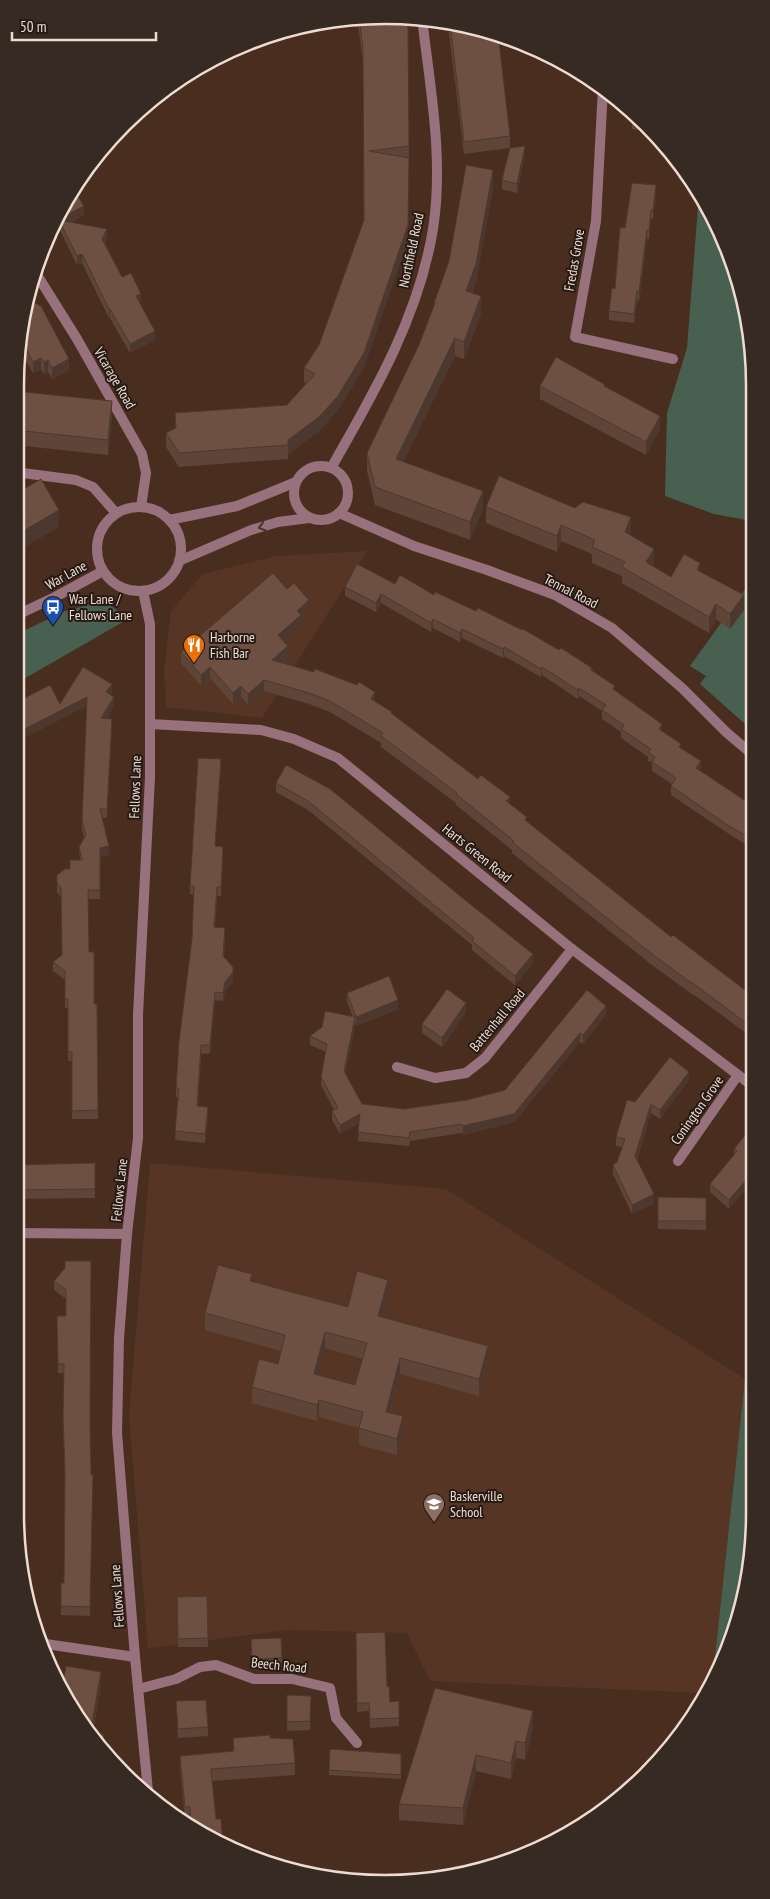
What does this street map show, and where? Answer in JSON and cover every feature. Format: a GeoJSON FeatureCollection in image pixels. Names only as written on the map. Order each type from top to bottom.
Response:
{"type":"FeatureCollection","features":[{"type":"Feature","properties":{"kind":"street","name":"Northfield Road"},"geometry":{"type":"LineString","coordinates":[[331,468],[396,347],[420,281],[431,236],[436,192],[435,122],[423,26]]}},
{"type":"Feature","properties":{"kind":"street","name":"Fredas Grove"},"geometry":{"type":"LineString","coordinates":[[602,96],[596,221],[575,337],[673,359]]}},
{"type":"Feature","properties":{"kind":"street","name":"Vicarage Road"},"geometry":{"type":"LineString","coordinates":[[40,279],[77,339],[142,454],[146,473],[141,507]]}},
{"type":"Feature","properties":{"kind":"street"},"geometry":{"type":"LineString","coordinates":[[179,561],[251,530],[278,522],[309,518],[325,520],[340,513],[346,504],[348,493],[346,482],[340,474],[331,468],[314,467],[300,475],[296,482],[295,502],[309,518]]}},
{"type":"Feature","properties":{"kind":"street"},"geometry":{"type":"LineString","coordinates":[[24,473],[76,480],[93,487],[116,514]]}},
{"type":"Feature","properties":{"kind":"street"},"geometry":{"type":"LineString","coordinates":[[169,520],[237,506],[296,482]]}},
{"type":"Feature","properties":{"kind":"street"},"geometry":{"type":"LineString","coordinates":[[141,507],[161,513],[176,529],[180,539],[179,561],[174,572],[166,582],[155,588],[143,591],[131,590],[120,587],[102,571],[97,552],[100,533],[107,522],[116,514],[128,508],[141,507]]}},
{"type":"Feature","properties":{"kind":"street","name":"Tennal Road"},"geometry":{"type":"LineString","coordinates":[[340,513],[414,546],[556,595],[612,628],[682,688],[746,749]]}},
{"type":"Feature","properties":{"kind":"street","name":"War Lane"},"geometry":{"type":"LineString","coordinates":[[24,612],[102,571]]}},
{"type":"Feature","properties":{"kind":"street","name":"Fellows Lane"},"geometry":{"type":"LineString","coordinates":[[143,591],[150,624],[150,777],[138,1015],[138,1138],[127,1234],[119,1338],[118,1433],[135,1657],[148,1786]]}},
{"type":"Feature","properties":{"kind":"street","name":"Harts Green Road"},"geometry":{"type":"LineString","coordinates":[[150,724],[262,730],[294,739],[338,758],[572,949],[746,1081]]}},
{"type":"Feature","properties":{"kind":"street","name":"Battenhall Road"},"geometry":{"type":"LineString","coordinates":[[396,1067],[436,1078],[466,1072],[485,1058],[572,949]]}},
{"type":"Feature","properties":{"kind":"street","name":"Conington Grove"},"geometry":{"type":"LineString","coordinates":[[678,1161],[738,1075]]}},
{"type":"Feature","properties":{"kind":"street"},"geometry":{"type":"LineString","coordinates":[[24,1233],[127,1234]]}},
{"type":"Feature","properties":{"kind":"street"},"geometry":{"type":"LineString","coordinates":[[48,1643],[135,1657]]}},
{"type":"Feature","properties":{"kind":"street","name":"Beech Road"},"geometry":{"type":"LineString","coordinates":[[138,1689],[176,1679],[200,1667],[216,1664],[254,1679],[292,1679],[313,1683],[330,1688],[336,1718],[356,1743]]}},
{"type":"Feature","properties":{"kind":"shaded area"},"geometry":{"type":"Polygon","coordinates":[[[367,551],[262,718],[166,707],[164,671],[171,611],[203,574],[277,556],[367,551]]]}},
{"type":"Feature","properties":{"kind":"shaded area","name":"Baskerville School"},"geometry":{"type":"Polygon","coordinates":[[[150,1163],[446,1189],[745,1379],[714,1662],[699,1693],[430,1681],[407,1633],[286,1630],[148,1648],[129,1416],[150,1163]]]}},
{"type":"Feature","properties":{"kind":"green space"},"geometry":{"type":"Polygon","coordinates":[[[698,204],[719,247],[727,269],[734,292],[743,338],[746,385],[746,520],[714,514],[665,496],[667,413],[687,348],[698,204]]]}},
{"type":"Feature","properties":{"kind":"green space"},"geometry":{"type":"Polygon","coordinates":[[[746,588],[746,725],[700,684],[706,676],[690,666],[746,588]]]}},
{"type":"Feature","properties":{"kind":"green space"},"geometry":{"type":"Polygon","coordinates":[[[105,601],[128,619],[24,679],[24,631],[65,611],[105,601]]]}},
{"type":"Feature","properties":{"kind":"green space"},"geometry":{"type":"Polygon","coordinates":[[[745,1379],[746,1514],[743,1561],[734,1607],[714,1662],[745,1379]]]}},
{"type":"Feature","properties":{"kind":"building"},"geometry":{"type":"Polygon","coordinates":[[[360,25],[408,25],[409,146],[369,151],[409,158],[408,225],[364,353],[338,396],[319,417],[288,440],[288,445],[179,453],[166,433],[176,428],[175,413],[287,405],[315,374],[304,368],[319,345],[364,220],[363,49],[360,25]]]}},
{"type":"Feature","properties":{"kind":"building"},"geometry":{"type":"Polygon","coordinates":[[[451,30],[499,42],[510,136],[464,142],[451,30]]]}},
{"type":"Feature","properties":{"kind":"building"},"geometry":{"type":"Polygon","coordinates":[[[525,146],[517,184],[502,180],[510,148],[525,146]]]}},
{"type":"Feature","properties":{"kind":"building"},"geometry":{"type":"Polygon","coordinates":[[[466,165],[493,170],[476,264],[466,291],[481,296],[464,342],[455,338],[396,459],[483,491],[470,522],[375,487],[367,453],[419,345],[435,303],[449,261],[466,165]]]}},
{"type":"Feature","properties":{"kind":"building"},"geometry":{"type":"Polygon","coordinates":[[[632,183],[656,185],[634,314],[609,311],[612,288],[615,289],[620,227],[625,228],[632,183]]]}},
{"type":"Feature","properties":{"kind":"building"},"geometry":{"type":"Polygon","coordinates":[[[78,195],[84,206],[66,216],[78,195]]]}},
{"type":"Feature","properties":{"kind":"building"},"geometry":{"type":"Polygon","coordinates":[[[63,221],[107,229],[102,239],[122,277],[131,273],[141,294],[136,296],[155,331],[130,344],[109,309],[82,254],[77,256],[61,225],[63,221]]]}},
{"type":"Feature","properties":{"kind":"building"},"geometry":{"type":"Polygon","coordinates":[[[34,302],[41,306],[69,359],[52,368],[48,360],[44,362],[41,358],[33,362],[26,349],[34,302]]]}},
{"type":"Feature","properties":{"kind":"building"},"geometry":{"type":"Polygon","coordinates":[[[556,357],[604,384],[604,386],[660,416],[646,442],[540,386],[556,357]]]}},
{"type":"Feature","properties":{"kind":"building"},"geometry":{"type":"Polygon","coordinates":[[[24,392],[112,401],[108,440],[24,431],[24,392]]]}},
{"type":"Feature","properties":{"kind":"building"},"geometry":{"type":"Polygon","coordinates":[[[499,476],[575,508],[583,502],[631,517],[625,532],[654,549],[646,562],[671,577],[684,554],[700,563],[697,570],[744,595],[730,614],[716,604],[709,617],[622,567],[625,562],[592,547],[595,540],[561,525],[557,536],[486,507],[499,476]]]}},
{"type":"Feature","properties":{"kind":"building"},"geometry":{"type":"Polygon","coordinates":[[[41,479],[59,510],[24,531],[24,489],[41,479]]]}},
{"type":"Feature","properties":{"kind":"building"},"geometry":{"type":"Polygon","coordinates":[[[357,564],[395,584],[400,575],[434,595],[435,592],[476,611],[478,608],[523,629],[559,650],[561,648],[592,668],[591,670],[615,686],[613,689],[662,724],[659,729],[681,744],[679,747],[701,761],[696,768],[746,801],[746,836],[671,786],[676,778],[652,762],[655,757],[648,752],[651,749],[621,729],[624,725],[602,710],[606,705],[579,688],[578,690],[542,667],[541,669],[504,647],[503,649],[462,629],[460,633],[433,619],[431,623],[381,594],[376,603],[345,587],[357,564]]]}},
{"type":"Feature","properties":{"kind":"building"},"geometry":{"type":"Polygon","coordinates":[[[273,573],[287,589],[294,583],[309,600],[297,611],[301,615],[278,635],[288,646],[272,660],[314,672],[315,669],[357,685],[359,682],[375,692],[371,699],[392,712],[478,779],[481,775],[510,797],[506,801],[527,817],[525,820],[671,937],[673,935],[746,991],[746,1023],[652,954],[512,842],[514,841],[457,793],[381,736],[383,733],[330,701],[264,680],[248,694],[241,686],[233,693],[210,667],[201,675],[181,652],[273,573]]]}},
{"type":"Feature","properties":{"kind":"building"},"geometry":{"type":"Polygon","coordinates":[[[83,667],[112,684],[106,692],[114,697],[101,718],[112,719],[107,809],[100,809],[109,846],[100,848],[100,890],[88,890],[89,952],[94,952],[94,1004],[97,1004],[98,1110],[72,1111],[72,1052],[68,1052],[68,999],[65,999],[65,971],[53,962],[62,955],[61,888],[57,883],[57,875],[65,869],[70,869],[70,860],[82,860],[79,847],[86,835],[82,820],[87,697],[24,729],[24,698],[50,685],[60,704],[83,667]]]}},
{"type":"Feature","properties":{"kind":"building"},"geometry":{"type":"Polygon","coordinates":[[[198,758],[221,759],[215,846],[223,847],[221,887],[217,887],[214,927],[225,928],[223,956],[233,967],[233,972],[225,982],[223,993],[215,992],[210,1045],[201,1045],[197,1106],[208,1107],[205,1134],[175,1131],[179,1088],[176,1088],[179,1041],[192,939],[194,886],[190,886],[198,758]]]}},
{"type":"Feature","properties":{"kind":"building"},"geometry":{"type":"Polygon","coordinates":[[[286,765],[330,789],[533,954],[515,976],[472,941],[474,938],[308,801],[276,783],[286,765]]]}},
{"type":"Feature","properties":{"kind":"building"},"geometry":{"type":"Polygon","coordinates":[[[389,976],[398,1000],[356,1017],[347,993],[389,976]]]}},
{"type":"Feature","properties":{"kind":"building"},"geometry":{"type":"Polygon","coordinates":[[[447,989],[466,1003],[442,1038],[422,1024],[447,989]]]}},
{"type":"Feature","properties":{"kind":"building"},"geometry":{"type":"Polygon","coordinates":[[[587,990],[606,1006],[583,1035],[580,1033],[514,1114],[463,1126],[462,1124],[410,1132],[409,1138],[358,1132],[360,1114],[340,1125],[332,1111],[338,1108],[321,1077],[327,1044],[310,1036],[322,1027],[325,1011],[355,1017],[344,1071],[362,1104],[404,1109],[467,1100],[505,1090],[587,990]]]}},
{"type":"Feature","properties":{"kind":"building"},"geometry":{"type":"Polygon","coordinates":[[[670,1057],[689,1072],[660,1110],[651,1104],[635,1156],[654,1194],[632,1205],[613,1165],[617,1162],[625,1139],[616,1137],[627,1100],[635,1102],[670,1057]]]}},
{"type":"Feature","properties":{"kind":"building"},"geometry":{"type":"Polygon","coordinates":[[[746,1134],[746,1180],[729,1200],[710,1184],[737,1151],[734,1149],[746,1134]]]}},
{"type":"Feature","properties":{"kind":"building"},"geometry":{"type":"Polygon","coordinates":[[[95,1163],[95,1189],[24,1190],[24,1165],[95,1163]]]}},
{"type":"Feature","properties":{"kind":"building"},"geometry":{"type":"Polygon","coordinates":[[[658,1197],[706,1198],[706,1221],[658,1221],[658,1197]]]}},
{"type":"Feature","properties":{"kind":"building"},"geometry":{"type":"Polygon","coordinates":[[[65,1261],[91,1261],[90,1421],[91,1475],[93,1475],[90,1607],[61,1606],[61,1583],[64,1583],[64,1364],[58,1364],[57,1316],[66,1316],[66,1290],[54,1281],[65,1268],[65,1261]]]}},
{"type":"Feature","properties":{"kind":"building"},"geometry":{"type":"Polygon","coordinates":[[[218,1265],[252,1274],[250,1281],[348,1307],[357,1271],[388,1280],[378,1316],[488,1346],[479,1379],[400,1358],[386,1412],[403,1416],[397,1439],[359,1428],[363,1412],[319,1400],[317,1405],[252,1387],[259,1359],[278,1364],[285,1335],[205,1313],[218,1265]],[[325,1332],[314,1374],[355,1385],[367,1343],[325,1332]]]}},
{"type":"Feature","properties":{"kind":"building"},"geometry":{"type":"Polygon","coordinates":[[[207,1596],[208,1638],[178,1639],[177,1597],[207,1596]]]}},
{"type":"Feature","properties":{"kind":"building"},"geometry":{"type":"Polygon","coordinates":[[[385,1632],[387,1687],[389,1686],[390,1702],[399,1701],[399,1718],[370,1719],[369,1703],[357,1703],[356,1633],[385,1632]]]}},
{"type":"Feature","properties":{"kind":"building"},"geometry":{"type":"Polygon","coordinates":[[[281,1638],[282,1658],[252,1659],[251,1639],[281,1638]]]}},
{"type":"Feature","properties":{"kind":"building"},"geometry":{"type":"Polygon","coordinates":[[[66,1666],[101,1672],[92,1723],[72,1695],[64,1679],[66,1666]]]}},
{"type":"Feature","properties":{"kind":"building"},"geometry":{"type":"Polygon","coordinates":[[[435,1688],[533,1711],[525,1743],[516,1741],[511,1763],[476,1755],[463,1808],[399,1804],[435,1688]]]}},
{"type":"Feature","properties":{"kind":"building"},"geometry":{"type":"Polygon","coordinates":[[[287,1695],[311,1696],[310,1721],[287,1722],[287,1695]]]}},
{"type":"Feature","properties":{"kind":"building"},"geometry":{"type":"Polygon","coordinates":[[[206,1700],[208,1727],[178,1729],[176,1701],[206,1700]]]}},
{"type":"Feature","properties":{"kind":"building"},"geometry":{"type":"Polygon","coordinates":[[[270,1735],[270,1738],[293,1739],[295,1763],[211,1769],[216,1819],[221,1819],[222,1837],[191,1818],[190,1807],[185,1807],[180,1756],[234,1751],[233,1738],[270,1735]]]}},
{"type":"Feature","properties":{"kind":"building"},"geometry":{"type":"Polygon","coordinates":[[[330,1749],[401,1754],[401,1775],[329,1770],[330,1749]]]}},
{"type":"Feature","properties":{"kind":"place","name":"War Lane / Fellows Lane"},"geometry":{"type":"Point","coordinates":[53,626]}},
{"type":"Feature","properties":{"kind":"place","name":"Harborne Fish Bar"},"geometry":{"type":"Point","coordinates":[194,664]}},
{"type":"Feature","properties":{"kind":"place","name":"Baskerville School"},"geometry":{"type":"Point","coordinates":[434,1523]}}]}
